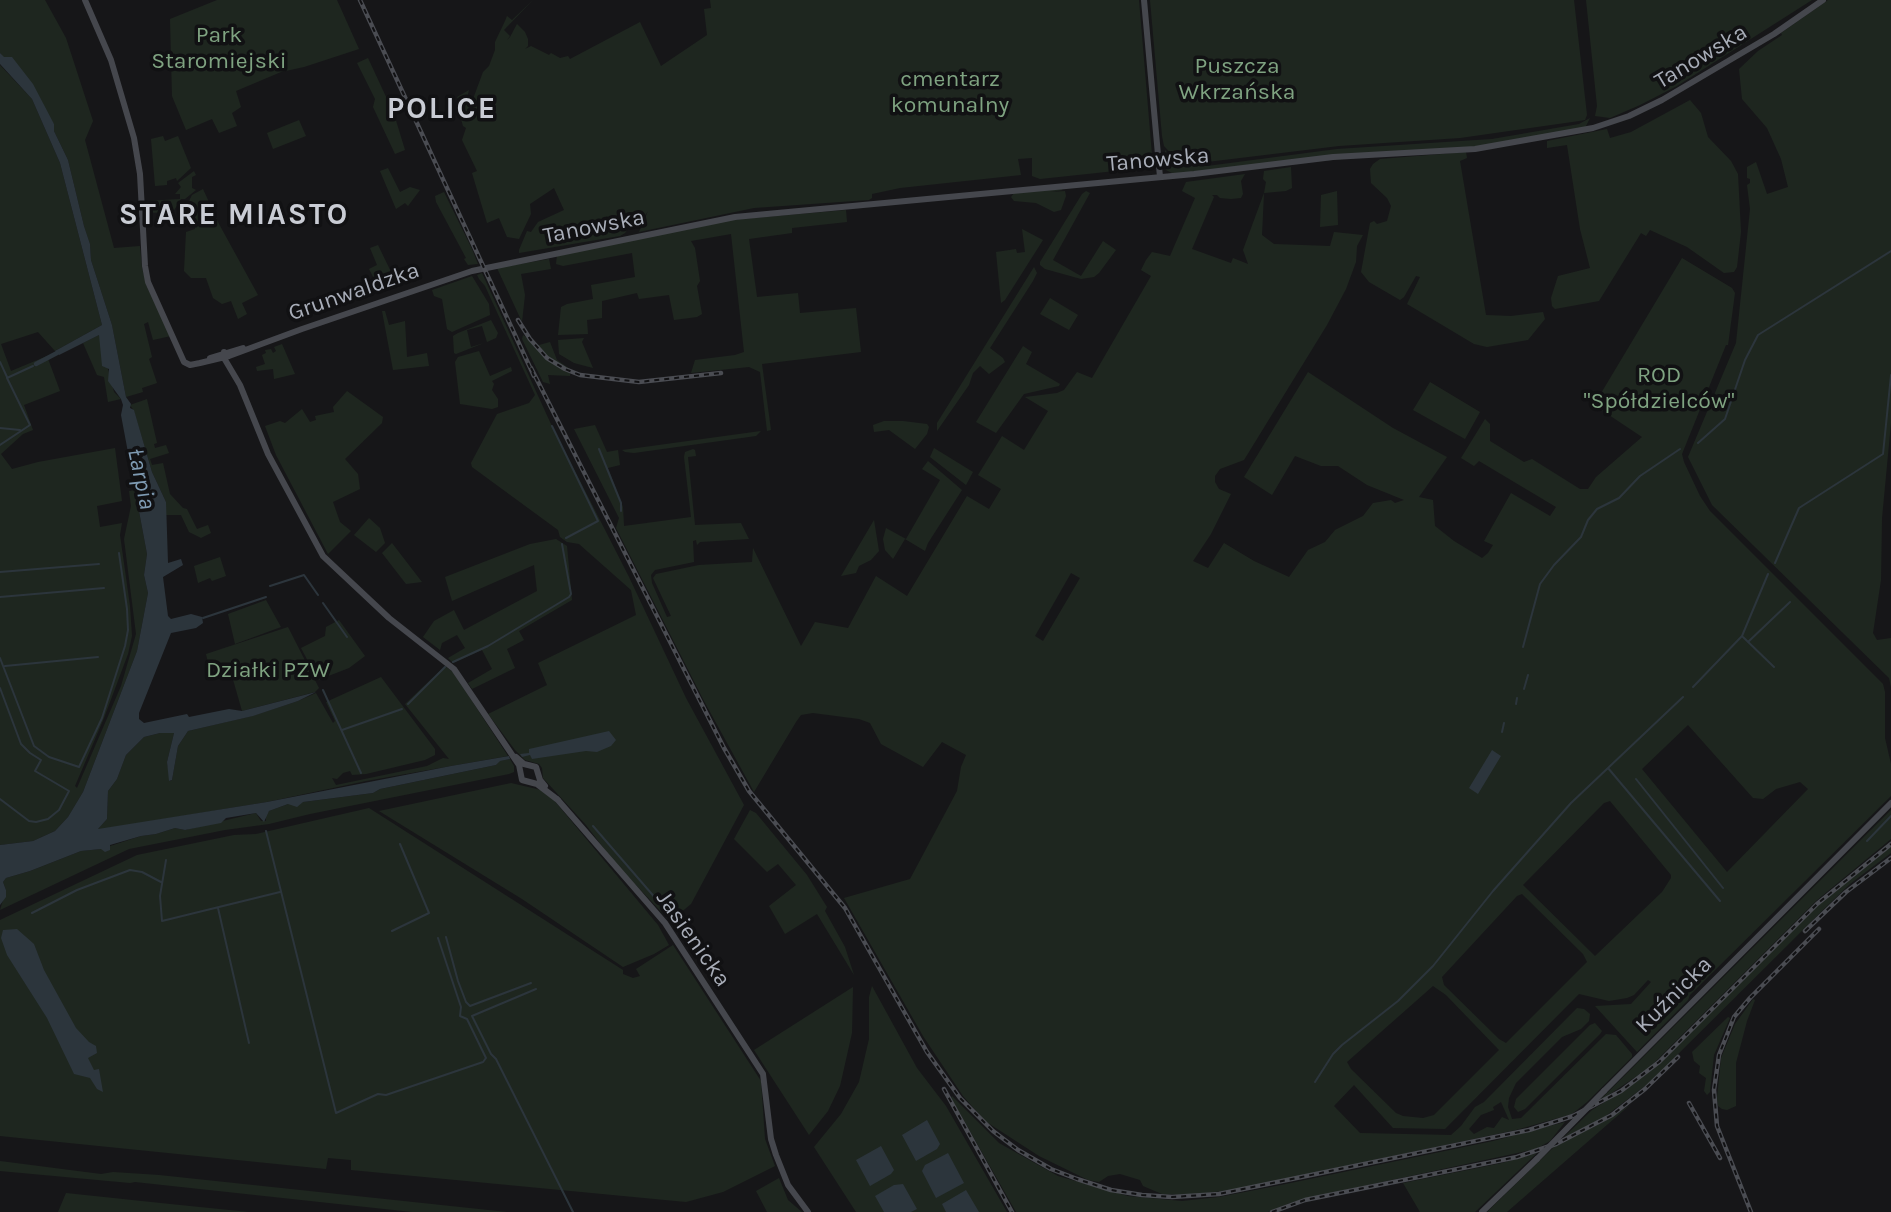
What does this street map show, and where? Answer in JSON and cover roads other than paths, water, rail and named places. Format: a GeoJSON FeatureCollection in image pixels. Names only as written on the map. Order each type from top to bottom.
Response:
{"type":"FeatureCollection","features":[{"type":"Feature","properties":{"kind":"main road","name":"Grunwaldzka"},"geometry":{"type":"LineString","coordinates":[[85,0],[111,60],[134,138],[140,174],[146,275],[186,364],[193,365],[254,347],[466,272]]}},
{"type":"Feature","properties":{"kind":"main road"},"geometry":{"type":"LineString","coordinates":[[1144,0],[1160,177]]}},
{"type":"Feature","properties":{"kind":"main road","name":"Tanowska"},"geometry":{"type":"LineString","coordinates":[[466,272],[753,214],[868,206],[1333,157],[1475,149],[1598,126],[1635,114],[1670,96],[1774,34],[1823,0]]}},
{"type":"Feature","properties":{"kind":"main road"},"geometry":{"type":"LineString","coordinates":[[226,355],[271,459],[323,556],[377,608],[451,666],[507,749],[520,771],[522,780],[531,783],[538,775],[535,766],[527,764],[507,749]]}},
{"type":"Feature","properties":{"kind":"main road"},"geometry":{"type":"LineString","coordinates":[[520,771],[527,764]]}},
{"type":"Feature","properties":{"kind":"main road","name":"Jasienicka"},"geometry":{"type":"LineString","coordinates":[[538,775],[665,923],[763,1074],[771,1139],[776,1155],[788,1185],[808,1212]]}},
{"type":"Feature","properties":{"kind":"main road","name":"Jasienicka"},"geometry":{"type":"LineString","coordinates":[[531,783],[537,784],[558,800]]}},
{"type":"Feature","properties":{"kind":"main road","name":"Kuźnicka"},"geometry":{"type":"LineString","coordinates":[[1482,1212],[1891,803]]}},
{"type":"Feature","properties":{"kind":"water","name":"Łarpia"},"geometry":{"type":"Polygon","coordinates":[[[0,53],[4,57],[12,57],[33,84],[54,124],[54,131],[68,160],[90,244],[91,260],[112,325],[126,397],[131,404],[130,408],[134,410],[152,472],[166,502],[168,563],[181,559],[183,565],[163,577],[168,616],[171,619],[191,614],[202,617],[203,623],[196,628],[171,633],[139,719],[144,723],[187,714],[189,717],[229,709],[242,711],[316,692],[253,716],[188,731],[178,746],[172,780],[169,781],[167,762],[174,733],[144,737],[126,755],[117,779],[108,791],[107,819],[98,829],[267,802],[509,756],[510,759],[500,761],[496,765],[380,789],[373,793],[303,802],[297,807],[288,804],[269,811],[264,822],[256,813],[226,818],[221,823],[185,830],[175,828],[141,836],[110,845],[110,850],[105,852],[101,849],[81,851],[6,878],[3,882],[6,897],[0,905],[0,845],[33,841],[55,831],[68,817],[83,792],[137,651],[148,593],[144,575],[147,554],[121,415],[123,405],[108,381],[109,369],[102,366],[99,335],[59,355],[55,351],[102,325],[60,163],[32,99],[0,64],[0,53]]]}},
{"type":"Feature","properties":{"kind":"water"},"geometry":{"type":"Polygon","coordinates":[[[609,731],[616,740],[611,746],[597,752],[586,751],[532,759],[530,755],[522,757],[520,754],[529,753],[529,749],[609,731]]]}},
{"type":"Feature","properties":{"kind":"water"},"geometry":{"type":"Polygon","coordinates":[[[1492,750],[1501,756],[1478,794],[1469,788],[1492,750]]]}},
{"type":"Feature","properties":{"kind":"water"},"geometry":{"type":"Polygon","coordinates":[[[17,929],[34,944],[44,970],[76,1028],[96,1046],[97,1053],[88,1058],[94,1070],[99,1069],[103,1092],[97,1089],[90,1078],[74,1074],[47,1018],[7,955],[1,938],[3,930],[17,929]]]}},
{"type":"Feature","properties":{"kind":"water"},"geometry":{"type":"Polygon","coordinates":[[[927,1120],[940,1144],[937,1149],[916,1161],[902,1135],[927,1120]]]}},
{"type":"Feature","properties":{"kind":"water"},"geometry":{"type":"Polygon","coordinates":[[[881,1146],[894,1170],[870,1186],[856,1160],[881,1146]]]}},
{"type":"Feature","properties":{"kind":"water"},"geometry":{"type":"Polygon","coordinates":[[[948,1153],[964,1183],[936,1198],[922,1171],[925,1165],[948,1153]]]}},
{"type":"Feature","properties":{"kind":"water"},"geometry":{"type":"Polygon","coordinates":[[[903,1184],[917,1209],[911,1212],[884,1212],[875,1196],[894,1185],[903,1184]]]}},
{"type":"Feature","properties":{"kind":"water"},"geometry":{"type":"Polygon","coordinates":[[[966,1190],[979,1212],[946,1212],[942,1204],[966,1190]]]}},
{"type":"Feature","properties":{"kind":"waterway"},"geometry":{"type":"LineString","coordinates":[[1698,443],[1725,419],[1745,360],[1758,335],[1891,251]]}},
{"type":"Feature","properties":{"kind":"waterway"},"geometry":{"type":"LineString","coordinates":[[36,364],[57,353]]}},
{"type":"Feature","properties":{"kind":"waterway"},"geometry":{"type":"LineString","coordinates":[[0,362],[7,377]]}},
{"type":"Feature","properties":{"kind":"waterway"},"geometry":{"type":"LineString","coordinates":[[0,445],[30,425],[7,378],[33,366]]}},
{"type":"Feature","properties":{"kind":"waterway"},"geometry":{"type":"LineString","coordinates":[[1775,563],[1799,508],[1883,454],[1891,375]]}},
{"type":"Feature","properties":{"kind":"waterway"},"geometry":{"type":"LineString","coordinates":[[552,426],[598,521],[566,538]]}},
{"type":"Feature","properties":{"kind":"waterway"},"geometry":{"type":"LineString","coordinates":[[0,428],[20,430]]}},
{"type":"Feature","properties":{"kind":"waterway"},"geometry":{"type":"LineString","coordinates":[[599,449],[621,503],[621,511]]}},
{"type":"Feature","properties":{"kind":"waterway"},"geometry":{"type":"LineString","coordinates":[[1523,647],[1540,584],[1581,537],[1588,520],[1597,509],[1619,498],[1640,476],[1680,449]]}},
{"type":"Feature","properties":{"kind":"waterway"},"geometry":{"type":"LineString","coordinates":[[453,662],[488,646],[569,597],[571,594],[562,544]]}},
{"type":"Feature","properties":{"kind":"waterway"},"geometry":{"type":"LineString","coordinates":[[0,658],[34,746],[49,757],[79,767],[102,718],[128,630],[119,553]]}},
{"type":"Feature","properties":{"kind":"waterway"},"geometry":{"type":"LineString","coordinates":[[0,572],[99,564]]}},
{"type":"Feature","properties":{"kind":"waterway"},"geometry":{"type":"LineString","coordinates":[[1693,687],[1742,636],[1768,574]]}},
{"type":"Feature","properties":{"kind":"waterway"},"geometry":{"type":"LineString","coordinates":[[270,586],[304,575],[318,595]]}},
{"type":"Feature","properties":{"kind":"waterway"},"geometry":{"type":"LineString","coordinates":[[0,597],[104,588]]}},
{"type":"Feature","properties":{"kind":"waterway"},"geometry":{"type":"LineString","coordinates":[[203,618],[266,597]]}},
{"type":"Feature","properties":{"kind":"waterway"},"geometry":{"type":"LineString","coordinates":[[1748,642],[1790,602]]}},
{"type":"Feature","properties":{"kind":"waterway"},"geometry":{"type":"LineString","coordinates":[[323,603],[347,637]]}},
{"type":"Feature","properties":{"kind":"waterway"},"geometry":{"type":"LineString","coordinates":[[1743,637],[1774,667]]}},
{"type":"Feature","properties":{"kind":"waterway"},"geometry":{"type":"LineString","coordinates":[[5,666],[98,657]]}},
{"type":"Feature","properties":{"kind":"waterway"},"geometry":{"type":"LineString","coordinates":[[408,704],[445,667]]}},
{"type":"Feature","properties":{"kind":"waterway"},"geometry":{"type":"LineString","coordinates":[[1524,689],[1528,675]]}},
{"type":"Feature","properties":{"kind":"waterway"},"geometry":{"type":"LineString","coordinates":[[0,688],[21,744],[41,760],[35,771],[69,791],[59,810],[48,819],[36,822],[29,821],[0,799]]}},
{"type":"Feature","properties":{"kind":"waterway"},"geometry":{"type":"LineString","coordinates":[[323,690],[361,773]]}},
{"type":"Feature","properties":{"kind":"waterway"},"geometry":{"type":"LineString","coordinates":[[1315,1082],[1342,1045],[1398,1001],[1433,966],[1493,891],[1571,803],[1683,697]]}},
{"type":"Feature","properties":{"kind":"waterway"},"geometry":{"type":"LineString","coordinates":[[1516,704],[1517,698]]}},
{"type":"Feature","properties":{"kind":"waterway"},"geometry":{"type":"LineString","coordinates":[[342,730],[402,709]]}},
{"type":"Feature","properties":{"kind":"waterway"},"geometry":{"type":"LineString","coordinates":[[1502,732],[1504,723]]}},
{"type":"Feature","properties":{"kind":"waterway"},"geometry":{"type":"LineString","coordinates":[[1608,768],[1720,901]]}},
{"type":"Feature","properties":{"kind":"waterway"},"geometry":{"type":"LineString","coordinates":[[1636,779],[1723,888]]}},
{"type":"Feature","properties":{"kind":"waterway"},"geometry":{"type":"LineString","coordinates":[[1867,841],[1891,816]]}},
{"type":"Feature","properties":{"kind":"waterway"},"geometry":{"type":"LineString","coordinates":[[593,826],[670,915]]}},
{"type":"Feature","properties":{"kind":"waterway"},"geometry":{"type":"LineString","coordinates":[[266,831],[336,1113],[378,1094],[386,1095],[483,1062],[486,1058],[467,1019],[460,1016],[461,1007],[438,938]]}},
{"type":"Feature","properties":{"kind":"waterway"},"geometry":{"type":"LineString","coordinates":[[392,931],[429,913],[400,844]]}},
{"type":"Feature","properties":{"kind":"waterway"},"geometry":{"type":"LineString","coordinates":[[166,860],[160,896],[162,921],[280,892]]}},
{"type":"Feature","properties":{"kind":"waterway"},"geometry":{"type":"LineString","coordinates":[[32,913],[77,890],[130,870],[142,872],[161,882]]}},
{"type":"Feature","properties":{"kind":"waterway"},"geometry":{"type":"LineString","coordinates":[[218,908],[249,1043]]}},
{"type":"Feature","properties":{"kind":"waterway"},"geometry":{"type":"LineString","coordinates":[[446,937],[458,981],[470,1006],[531,983]]}},
{"type":"Feature","properties":{"kind":"waterway"},"geometry":{"type":"LineString","coordinates":[[536,989],[472,1016],[573,1212]]}},
{"type":"Feature","properties":{"kind":"railway"},"geometry":{"type":"LineString","coordinates":[[360,0],[534,376]]}},
{"type":"Feature","properties":{"kind":"railway"},"geometry":{"type":"LineString","coordinates":[[518,320],[547,358],[580,375],[639,382],[721,373]]}},
{"type":"Feature","properties":{"kind":"railway"},"geometry":{"type":"LineString","coordinates":[[531,368],[724,748],[749,791],[845,908],[927,1052],[960,1098],[993,1131],[1018,1150],[1051,1169],[1077,1179],[1111,1190],[1142,1195],[1172,1197],[1219,1194],[1529,1130],[1573,1116],[1621,1091],[1659,1062],[1817,904],[1891,844]]}},
{"type":"Feature","properties":{"kind":"railway"},"geometry":{"type":"LineString","coordinates":[[1805,931],[1846,892],[1891,858]]}},
{"type":"Feature","properties":{"kind":"railway"},"geometry":{"type":"LineString","coordinates":[[1751,1212],[1717,1126],[1714,1090],[1719,1055],[1734,1017],[1819,929]]}},
{"type":"Feature","properties":{"kind":"railway"},"geometry":{"type":"LineString","coordinates":[[1272,1212],[1305,1200],[1517,1157],[1556,1144],[1612,1115],[1645,1089],[1678,1057]]}},
{"type":"Feature","properties":{"kind":"railway"},"geometry":{"type":"LineString","coordinates":[[944,1089],[1012,1212]]}},
{"type":"Feature","properties":{"kind":"railway"},"geometry":{"type":"LineString","coordinates":[[1689,1103],[1720,1158]]}},
{"type":"Feature","properties":{"kind":"district","name":"POLICE"},"geometry":{"type":"Point","coordinates":[442,109]}},
{"type":"Feature","properties":{"kind":"district","name":"STARE MIASTO"},"geometry":{"type":"Point","coordinates":[234,215]}},
{"type":"Feature","properties":{"kind":"park label","name":"Park Staromiejski"},"geometry":{"type":"Point","coordinates":[219,48]}},
{"type":"Feature","properties":{"kind":"park label","name":"Puszcza Wkrzańska"},"geometry":{"type":"Point","coordinates":[1237,79]}},
{"type":"Feature","properties":{"kind":"park label","name":"cmentarz komunalny"},"geometry":{"type":"Point","coordinates":[950,92]}},
{"type":"Feature","properties":{"kind":"park label","name":"ROD \"Spółdzielców\""},"geometry":{"type":"Point","coordinates":[1659,388]}},
{"type":"Feature","properties":{"kind":"park label","name":"Działki PZW"},"geometry":{"type":"Point","coordinates":[268,670]}}]}
